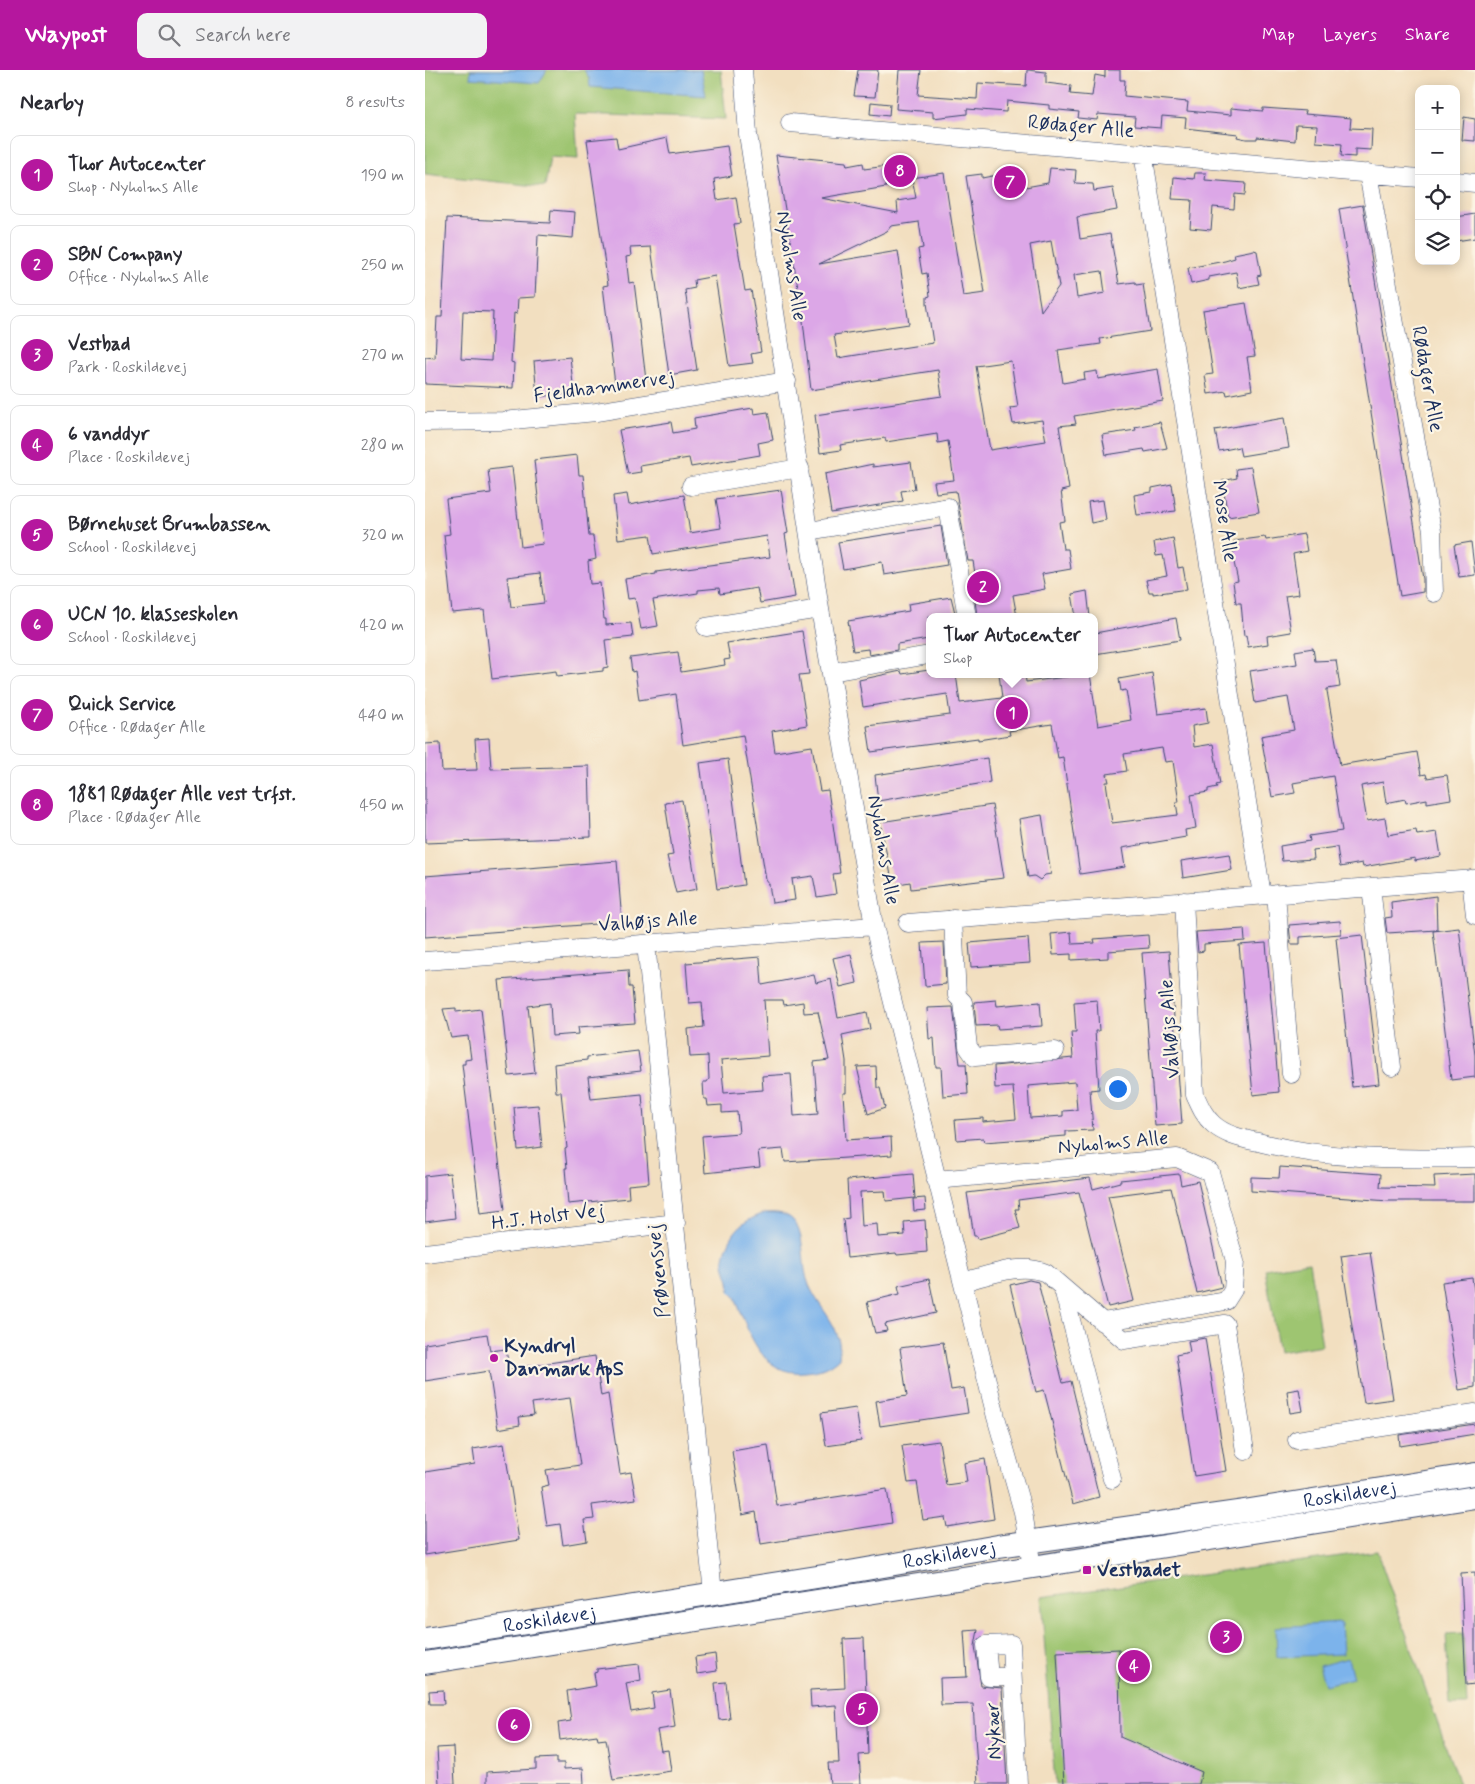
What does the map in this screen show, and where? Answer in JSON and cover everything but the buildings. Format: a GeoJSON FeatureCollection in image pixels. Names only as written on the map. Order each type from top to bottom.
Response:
{"type":"FeatureCollection","features":[{"type":"Feature","properties":{"kind":"main road","name":"Roskildevej"},"geometry":{"type":"LineString","coordinates":[[425,1639],[1028,1542],[1475,1474]]}},
{"type":"Feature","properties":{"kind":"main road","name":"Roskildevej"},"geometry":{"type":"LineString","coordinates":[[425,1663],[1475,1497]]}},
{"type":"Feature","properties":{"kind":"street","name":"Nyholms Alle"},"geometry":{"type":"LineString","coordinates":[[743,70],[748,134],[831,672],[874,926],[936,1180],[1023,1512],[1032,1568]]}},
{"type":"Feature","properties":{"kind":"street","name":"Rødager Alle"},"geometry":{"type":"LineString","coordinates":[[790,123],[1415,178]]}},
{"type":"Feature","properties":{"kind":"street","name":"Mose Alle"},"geometry":{"type":"LineString","coordinates":[[1143,153],[1269,895]]}},
{"type":"Feature","properties":{"kind":"street","name":"Rødager Alle"},"geometry":{"type":"LineString","coordinates":[[1368,173],[1432,531],[1434,593]]}},
{"type":"Feature","properties":{"kind":"street"},"geometry":{"type":"LineString","coordinates":[[1460,181],[1475,183]]}},
{"type":"Feature","properties":{"kind":"street","name":"Fjeldhammervej"},"geometry":{"type":"LineString","coordinates":[[425,422],[503,421],[596,412],[787,381]]}},
{"type":"Feature","properties":{"kind":"street"},"geometry":{"type":"LineString","coordinates":[[691,486],[800,468]]}},
{"type":"Feature","properties":{"kind":"street"},"geometry":{"type":"LineString","coordinates":[[809,531],[948,507],[966,613]]}},
{"type":"Feature","properties":{"kind":"street"},"geometry":{"type":"LineString","coordinates":[[706,627],[821,609]]}},
{"type":"Feature","properties":{"kind":"street"},"geometry":{"type":"LineString","coordinates":[[831,672],[926,656]]}},
{"type":"Feature","properties":{"kind":"street"},"geometry":{"type":"LineString","coordinates":[[908,923],[1473,879],[1475,915]]}},
{"type":"Feature","properties":{"kind":"street"},"geometry":{"type":"LineString","coordinates":[[1371,887],[1391,1067]]}},
{"type":"Feature","properties":{"kind":"street"},"geometry":{"type":"LineString","coordinates":[[1269,895],[1291,1074]]}},
{"type":"Feature","properties":{"kind":"street","name":"Valhøjs Alle"},"geometry":{"type":"LineString","coordinates":[[1184,901],[1195,1095],[1202,1111],[1213,1125],[1234,1136],[1289,1150],[1372,1160],[1475,1158]]}},
{"type":"Feature","properties":{"kind":"street"},"geometry":{"type":"LineString","coordinates":[[953,919],[957,996],[963,1002],[967,1047],[975,1057],[1055,1051]]}},
{"type":"Feature","properties":{"kind":"street","name":"Valhøjs Alle"},"geometry":{"type":"LineString","coordinates":[[425,961],[874,926]]}},
{"type":"Feature","properties":{"kind":"street","name":"Prøvensvej"},"geometry":{"type":"LineString","coordinates":[[646,944],[713,1593]]}},
{"type":"Feature","properties":{"kind":"street","name":"Nyholms Alle"},"geometry":{"type":"LineString","coordinates":[[936,1180],[1177,1158],[1210,1172],[1235,1261],[1233,1290],[1226,1301],[1102,1322]]}},
{"type":"Feature","properties":{"kind":"street","name":"H.J. Holst Vej"},"geometry":{"type":"LineString","coordinates":[[425,1253],[676,1223]]}},
{"type":"Feature","properties":{"kind":"street"},"geometry":{"type":"LineString","coordinates":[[963,1282],[1020,1268],[1033,1268],[1046,1273],[1124,1340],[1225,1324],[1245,1451]]}},
{"type":"Feature","properties":{"kind":"street"},"geometry":{"type":"LineString","coordinates":[[1063,1289],[1112,1478]]}},
{"type":"Feature","properties":{"kind":"street"},"geometry":{"type":"LineString","coordinates":[[1297,1440],[1475,1413]]}},
{"type":"Feature","properties":{"kind":"street","name":"Nykær"},"geometry":{"type":"LineString","coordinates":[[1012,1677],[1018,1784]]}},
{"type":"Feature","properties":{"kind":"green space"},"geometry":{"type":"Polygon","coordinates":[[[425,70],[721,70],[726,119],[575,114],[578,159],[550,157],[545,187],[425,174],[425,70]]]}},
{"type":"Feature","properties":{"kind":"green space"},"geometry":{"type":"Polygon","coordinates":[[[1309,1262],[1322,1345],[1279,1352],[1265,1269],[1309,1262]]]}},
{"type":"Feature","properties":{"kind":"green space"},"geometry":{"type":"Polygon","coordinates":[[[1377,1551],[1459,1784],[1055,1784],[1041,1597],[1377,1551]]]}},
{"type":"Feature","properties":{"kind":"green space"},"geometry":{"type":"Polygon","coordinates":[[[1463,1633],[1467,1705],[1450,1705],[1446,1634],[1463,1633]]]}},
{"type":"Feature","properties":{"kind":"water"},"geometry":{"type":"Polygon","coordinates":[[[471,70],[547,70],[539,83],[470,78],[471,70]]]}},
{"type":"Feature","properties":{"kind":"water"},"geometry":{"type":"Polygon","coordinates":[[[584,70],[701,70],[706,96],[590,87],[589,78],[584,70]]]}},
{"type":"Feature","properties":{"kind":"water"},"geometry":{"type":"Polygon","coordinates":[[[765,1213],[786,1215],[796,1224],[801,1238],[809,1285],[835,1328],[840,1347],[839,1358],[819,1370],[790,1372],[777,1367],[767,1359],[751,1337],[735,1297],[729,1291],[729,1282],[724,1262],[728,1245],[734,1233],[742,1224],[765,1213]]]}},
{"type":"Feature","properties":{"kind":"water"},"geometry":{"type":"Polygon","coordinates":[[[1341,1623],[1343,1654],[1277,1657],[1276,1627],[1341,1623]]]}},
{"type":"Feature","properties":{"kind":"water"},"geometry":{"type":"Polygon","coordinates":[[[1348,1658],[1353,1678],[1325,1685],[1319,1666],[1348,1658]]]}},
{"type":"Feature","properties":{"kind":"place","name":"1881 Rødager Alle vest trfst."},"geometry":{"type":"Point","coordinates":[900,171]}},
{"type":"Feature","properties":{"kind":"place","name":"Quick Service"},"geometry":{"type":"Point","coordinates":[1010,182]}},
{"type":"Feature","properties":{"kind":"place","name":"SBN Company"},"geometry":{"type":"Point","coordinates":[983,587]}},
{"type":"Feature","properties":{"kind":"place","name":"Thor Autocenter"},"geometry":{"type":"Point","coordinates":[1012,713]}},
{"type":"Feature","properties":{"kind":"place","name":"Kyndryl Danmark ApS"},"geometry":{"type":"Point","coordinates":[494,1358]}},
{"type":"Feature","properties":{"kind":"place","name":"Vestbadet"},"geometry":{"type":"Point","coordinates":[1087,1570]}},
{"type":"Feature","properties":{"kind":"place","name":"Vestbad"},"geometry":{"type":"Point","coordinates":[1226,1637]}},
{"type":"Feature","properties":{"kind":"place","name":"6 vanddyr"},"geometry":{"type":"Point","coordinates":[1134,1666]}},
{"type":"Feature","properties":{"kind":"place","name":"Børnehuset Brumbassen"},"geometry":{"type":"Point","coordinates":[862,1709]}},
{"type":"Feature","properties":{"kind":"place","name":"UCN 10. klasseskolen"},"geometry":{"type":"Point","coordinates":[514,1725]}}]}
